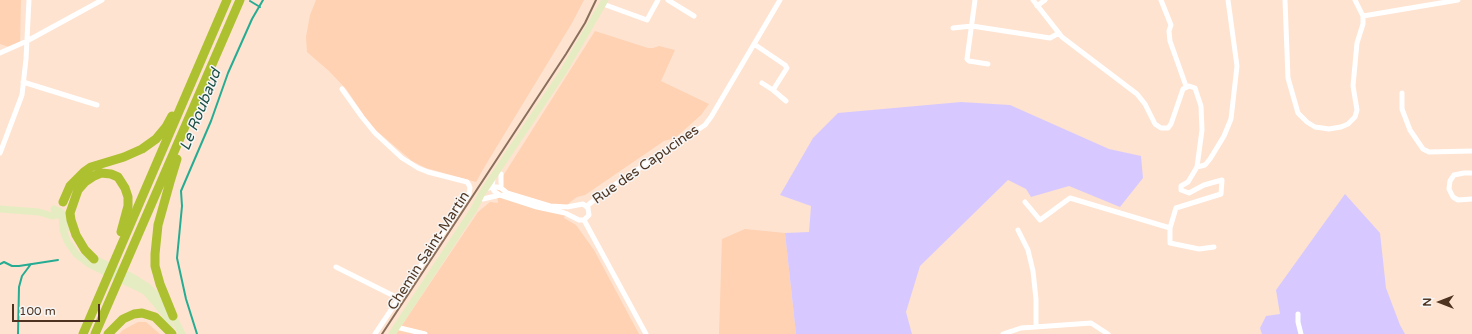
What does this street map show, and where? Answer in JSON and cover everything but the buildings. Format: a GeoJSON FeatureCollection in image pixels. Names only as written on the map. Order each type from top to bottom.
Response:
{"type":"FeatureCollection","features":[{"type":"Feature","properties":{"kind":"highway"},"geometry":{"type":"LineString","coordinates":[[83,334],[227,0]]}},
{"type":"Feature","properties":{"kind":"highway"},"geometry":{"type":"LineString","coordinates":[[173,316],[160,284],[155,266],[155,242],[158,225],[178,156],[240,0]]}},
{"type":"Feature","properties":{"kind":"highway"},"geometry":{"type":"LineString","coordinates":[[95,334],[240,0]]}},
{"type":"Feature","properties":{"kind":"highway"},"geometry":{"type":"LineString","coordinates":[[63,202],[70,186],[84,172],[92,167],[124,157],[142,149],[156,139],[171,119],[214,32]]}},
{"type":"Feature","properties":{"kind":"highway"},"geometry":{"type":"LineString","coordinates":[[62,214],[66,211],[71,196],[84,182],[101,173],[111,174],[118,177],[125,188],[128,197],[125,222],[112,258],[79,334]]}},
{"type":"Feature","properties":{"kind":"highway"},"geometry":{"type":"LineString","coordinates":[[78,190],[72,206],[71,220],[80,242],[97,263]]}},
{"type":"Feature","properties":{"kind":"highway"},"geometry":{"type":"LineString","coordinates":[[108,334],[123,319],[134,314],[142,313],[155,317],[172,334]]}},
{"type":"Feature","properties":{"kind":"main road"},"geometry":{"type":"LineString","coordinates":[[474,208],[483,200],[493,178],[563,72],[604,2]]}},
{"type":"Feature","properties":{"kind":"main road"},"geometry":{"type":"LineString","coordinates":[[392,334],[474,208],[488,188],[501,174],[528,127]]}},
{"type":"Feature","properties":{"kind":"main road"},"geometry":{"type":"LineString","coordinates":[[53,212],[63,202]]}},
{"type":"Feature","properties":{"kind":"main road"},"geometry":{"type":"LineString","coordinates":[[63,202],[63,230]]}},
{"type":"Feature","properties":{"kind":"main road"},"geometry":{"type":"LineString","coordinates":[[0,209],[39,212],[53,212],[59,210],[65,216],[77,245],[97,263]]}},
{"type":"Feature","properties":{"kind":"main road"},"geometry":{"type":"LineString","coordinates":[[53,212],[67,241],[76,254],[97,263],[154,293],[173,316],[182,334]]}},
{"type":"Feature","properties":{"kind":"main road"},"geometry":{"type":"LineString","coordinates":[[130,280],[146,292],[158,304],[164,313],[172,334]]}},
{"type":"Feature","properties":{"kind":"street"},"geometry":{"type":"LineString","coordinates":[[0,153],[22,95],[26,59],[29,0]]}},
{"type":"Feature","properties":{"kind":"street"},"geometry":{"type":"LineString","coordinates":[[0,53],[27,41],[102,0]]}},
{"type":"Feature","properties":{"kind":"street"},"geometry":{"type":"LineString","coordinates":[[604,2],[647,20],[658,0]]}},
{"type":"Feature","properties":{"kind":"street"},"geometry":{"type":"LineString","coordinates":[[668,0],[694,16]]}},
{"type":"Feature","properties":{"kind":"street","name":"Rue des Capucines"},"geometry":{"type":"LineString","coordinates":[[587,206],[605,191],[705,125],[780,0]]}},
{"type":"Feature","properties":{"kind":"street"},"geometry":{"type":"LineString","coordinates":[[975,0],[967,59],[969,61],[988,64]]}},
{"type":"Feature","properties":{"kind":"street"},"geometry":{"type":"LineString","coordinates":[[1033,0],[1062,37],[1137,94],[1145,104],[1155,124],[1161,128],[1168,128],[1171,124],[1183,89],[1186,86]]}},
{"type":"Feature","properties":{"kind":"street"},"geometry":{"type":"LineString","coordinates":[[1038,6],[1045,0]]}},
{"type":"Feature","properties":{"kind":"street"},"geometry":{"type":"LineString","coordinates":[[1161,0],[1171,26],[1169,31],[1170,41],[1186,86]]}},
{"type":"Feature","properties":{"kind":"street"},"geometry":{"type":"LineString","coordinates":[[1196,167],[1205,165],[1210,159],[1224,136],[1231,119],[1237,66],[1228,0]]}},
{"type":"Feature","properties":{"kind":"street"},"geometry":{"type":"LineString","coordinates":[[1284,0],[1288,78],[1298,113],[1314,127],[1329,129],[1348,124],[1355,117],[1357,110],[1353,86],[1357,43],[1363,24],[1363,16],[1355,0]]}},
{"type":"Feature","properties":{"kind":"street"},"geometry":{"type":"LineString","coordinates":[[1421,0],[1422,6]]}},
{"type":"Feature","properties":{"kind":"street"},"geometry":{"type":"LineString","coordinates":[[1363,16],[1458,0]]}},
{"type":"Feature","properties":{"kind":"street"},"geometry":{"type":"LineString","coordinates":[[953,28],[972,26],[1048,38],[1052,38],[1059,33]]}},
{"type":"Feature","properties":{"kind":"street"},"geometry":{"type":"LineString","coordinates":[[754,44],[785,65],[787,68],[773,90]]}},
{"type":"Feature","properties":{"kind":"street"},"geometry":{"type":"LineString","coordinates":[[23,82],[97,106]]}},
{"type":"Feature","properties":{"kind":"street"},"geometry":{"type":"LineString","coordinates":[[762,84],[773,90],[786,101]]}},
{"type":"Feature","properties":{"kind":"street"},"geometry":{"type":"LineString","coordinates":[[1186,86],[1192,86],[1195,88],[1201,106],[1202,130],[1196,167],[1188,182],[1181,186],[1181,190],[1189,192],[1204,185],[1222,180],[1221,194],[1176,208],[1170,228],[1170,242],[1199,249],[1214,247]]}},
{"type":"Feature","properties":{"kind":"street","name":"Chemin Saint-Martin"},"geometry":{"type":"LineString","coordinates":[[342,89],[375,133],[402,158],[418,168],[428,172],[467,182],[470,188],[469,194],[375,334]]}},
{"type":"Feature","properties":{"kind":"street"},"geometry":{"type":"LineString","coordinates":[[1402,93],[1402,109],[1410,130],[1423,149],[1429,152],[1472,151]]}},
{"type":"Feature","properties":{"kind":"street"},"geometry":{"type":"LineString","coordinates":[[1472,173],[1454,175],[1450,181],[1449,189],[1453,197],[1458,200],[1472,199]]}},
{"type":"Feature","properties":{"kind":"street"},"geometry":{"type":"LineString","coordinates":[[501,174],[501,188]]}},
{"type":"Feature","properties":{"kind":"street"},"geometry":{"type":"LineString","coordinates":[[488,188],[501,188],[507,193],[550,206],[567,207],[581,204],[587,206],[589,214],[584,220]]}},
{"type":"Feature","properties":{"kind":"street"},"geometry":{"type":"LineString","coordinates":[[488,188],[500,195],[565,213],[579,220],[584,220]]}},
{"type":"Feature","properties":{"kind":"street"},"geometry":{"type":"LineString","coordinates":[[483,200],[500,195]]}},
{"type":"Feature","properties":{"kind":"street"},"geometry":{"type":"LineString","coordinates":[[1025,202],[1040,220],[1070,198],[1170,228]]}},
{"type":"Feature","properties":{"kind":"street"},"geometry":{"type":"LineString","coordinates":[[575,218],[573,211],[577,205]]}},
{"type":"Feature","properties":{"kind":"street"},"geometry":{"type":"LineString","coordinates":[[584,220],[646,334]]}},
{"type":"Feature","properties":{"kind":"street"},"geometry":{"type":"LineString","coordinates":[[1018,230],[1028,250],[1033,271],[1036,299],[1036,327]]}},
{"type":"Feature","properties":{"kind":"street"},"geometry":{"type":"LineString","coordinates":[[336,266],[398,298]]}},
{"type":"Feature","properties":{"kind":"street"},"geometry":{"type":"LineString","coordinates":[[1298,314],[1301,334]]}},
{"type":"Feature","properties":{"kind":"street"},"geometry":{"type":"LineString","coordinates":[[1003,334],[1021,328],[1091,323],[1108,334]]}},
{"type":"Feature","properties":{"kind":"street"},"geometry":{"type":"LineString","coordinates":[[396,327],[425,334]]}},
{"type":"Feature","properties":{"kind":"shaded area"},"geometry":{"type":"Polygon","coordinates":[[[0,0],[21,0],[20,46],[12,48],[0,44],[0,0]]]}},
{"type":"Feature","properties":{"kind":"shaded area"},"geometry":{"type":"Polygon","coordinates":[[[316,0],[584,0],[572,23],[476,182],[426,168],[412,161],[371,126],[347,90],[329,71],[307,52],[306,37],[310,15],[316,0]]]}},
{"type":"Feature","properties":{"kind":"shaded area"},"geometry":{"type":"Polygon","coordinates":[[[595,31],[648,48],[659,46],[675,50],[661,81],[709,104],[701,115],[675,138],[664,141],[585,195],[577,197],[569,203],[564,218],[576,225],[594,250],[639,334],[396,334],[478,212],[490,202],[498,203],[496,187],[595,31]]]}},
{"type":"Feature","properties":{"kind":"shaded area"},"geometry":{"type":"Polygon","coordinates":[[[961,102],[1010,105],[1109,149],[1141,156],[1143,178],[1120,207],[1069,186],[1031,197],[1026,189],[1008,180],[920,266],[906,312],[912,334],[796,334],[785,233],[809,232],[811,206],[780,195],[813,138],[838,113],[961,102]]]}},
{"type":"Feature","properties":{"kind":"shaded area"},"geometry":{"type":"Polygon","coordinates":[[[1345,194],[1380,233],[1386,288],[1405,334],[1262,334],[1260,328],[1266,316],[1280,314],[1276,290],[1345,194]]]}},
{"type":"Feature","properties":{"kind":"shaded area"},"geometry":{"type":"Polygon","coordinates":[[[745,229],[785,233],[796,334],[719,334],[722,239],[745,229]]]}},
{"type":"Feature","properties":{"kind":"shaded area"},"geometry":{"type":"Polygon","coordinates":[[[138,322],[146,322],[160,334],[119,334],[123,330],[138,322]]]}},
{"type":"Feature","properties":{"kind":"waterway","name":"Le Roubaud"},"geometry":{"type":"LineString","coordinates":[[197,334],[186,299],[177,258],[182,206],[181,191],[211,121],[228,73],[252,19],[263,0]]}},
{"type":"Feature","properties":{"kind":"waterway"},"geometry":{"type":"LineString","coordinates":[[250,1],[260,7]]}},
{"type":"Feature","properties":{"kind":"waterway","name":"Le Roubaud"},"geometry":{"type":"LineString","coordinates":[[0,264],[4,262],[12,266],[19,266],[58,260]]}},
{"type":"Feature","properties":{"kind":"waterway","name":"Le Roubaud"},"geometry":{"type":"LineString","coordinates":[[18,334],[19,287],[22,276],[31,264]]}},
{"type":"Feature","properties":{"kind":"railway"},"geometry":{"type":"LineString","coordinates":[[382,334],[566,54],[585,23],[596,0]]}}]}
